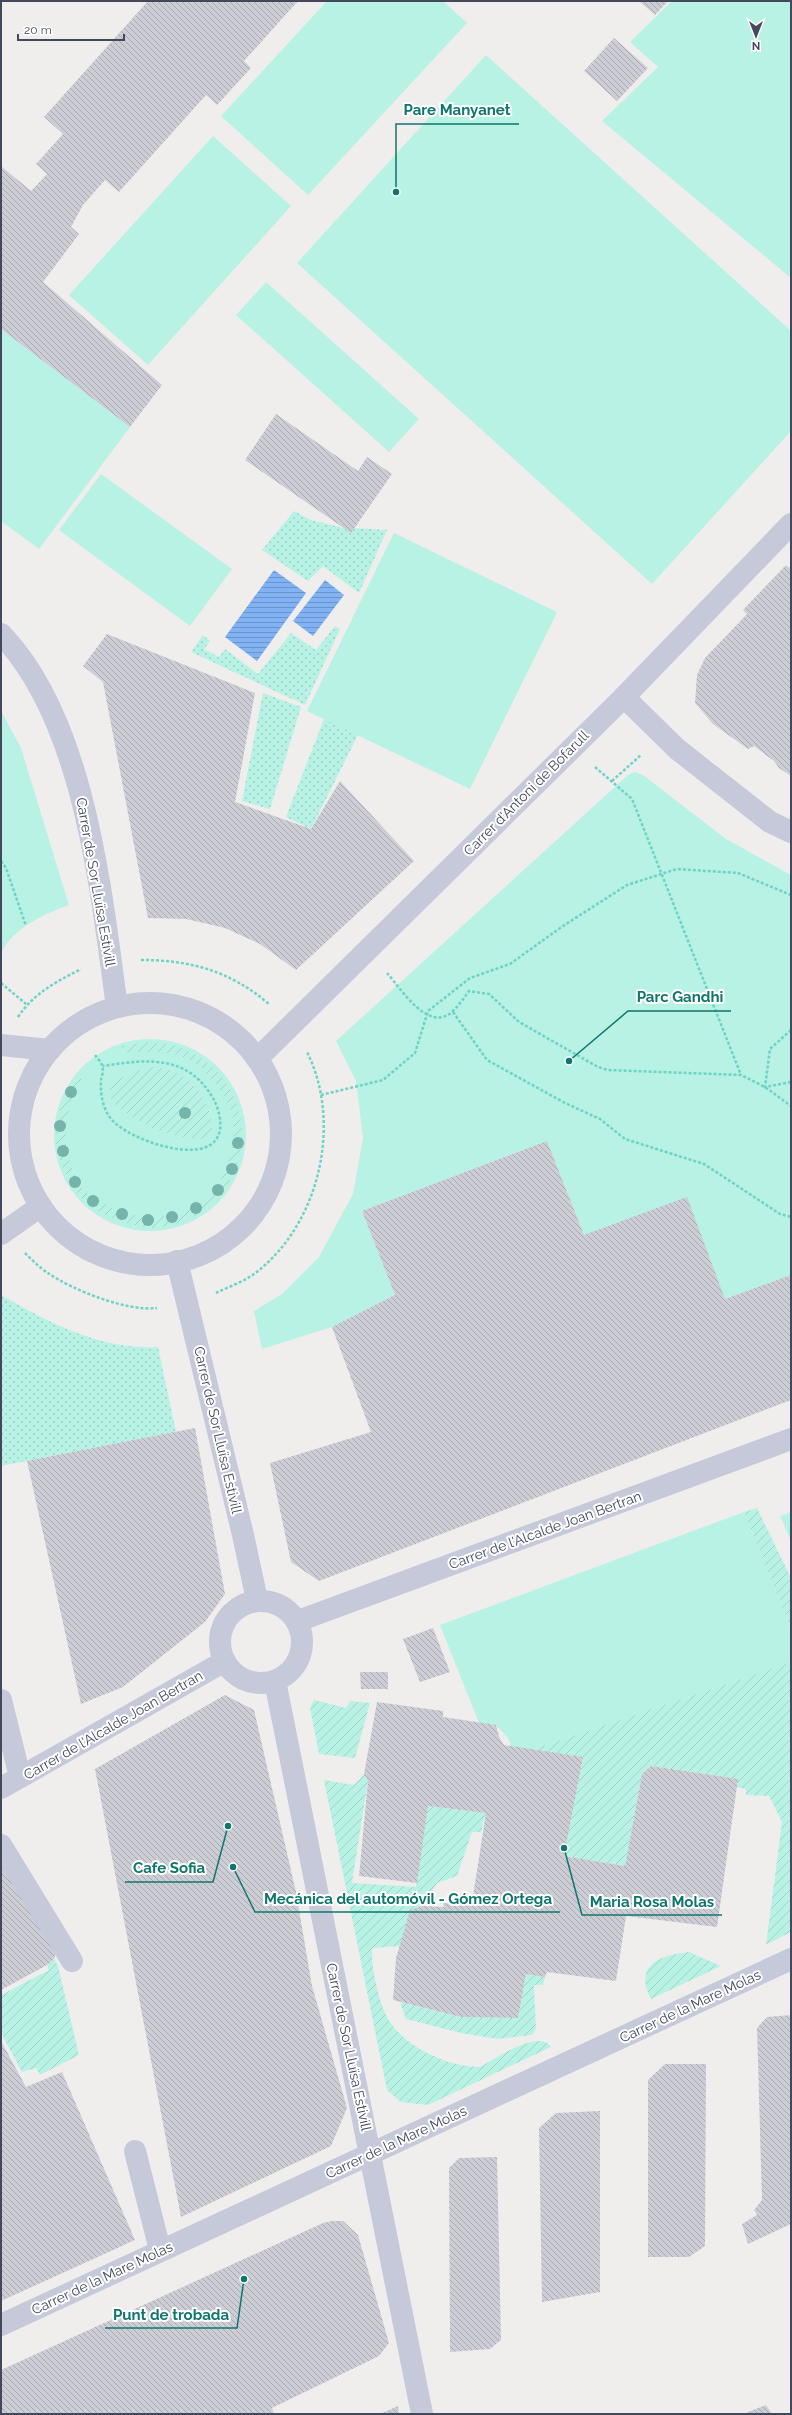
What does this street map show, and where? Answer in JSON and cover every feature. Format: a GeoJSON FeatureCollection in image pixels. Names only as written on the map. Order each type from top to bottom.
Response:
{"type":"FeatureCollection","features":[{"type":"Feature","properties":{"kind":"street","name":"Carrer d'Antoni de Bofarull"},"geometry":{"type":"LineString","coordinates":[[257,1059],[624,697],[791,524]]}},
{"type":"Feature","properties":{"kind":"street","name":"Carrer de Sor Lluïsa Estivill"},"geometry":{"type":"LineString","coordinates":[[1,634],[12,645],[41,689],[62,739],[80,792],[101,894],[117,1007]]}},
{"type":"Feature","properties":{"kind":"street"},"geometry":{"type":"LineString","coordinates":[[624,697],[663,735],[770,822],[791,832]]}},
{"type":"Feature","properties":{"kind":"street"},"geometry":{"type":"LineString","coordinates":[[139,1004],[162,1004],[184,1007],[205,1016],[225,1027],[242,1041],[257,1059],[267,1075],[279,1113],[280,1152],[273,1178],[258,1208],[231,1236],[196,1256],[158,1264],[139,1264],[101,1255],[67,1235],[41,1206],[33,1192],[22,1160],[19,1126],[25,1093],[31,1078],[50,1050],[61,1038],[81,1023],[117,1007],[139,1004]]}},
{"type":"Feature","properties":{"kind":"street"},"geometry":{"type":"LineString","coordinates":[[1,1044],[50,1050]]}},
{"type":"Feature","properties":{"kind":"street"},"geometry":{"type":"LineString","coordinates":[[1,1234],[41,1206]]}},
{"type":"Feature","properties":{"kind":"street","name":"Carrer de Sor Lluïsa Estivill"},"geometry":{"type":"LineString","coordinates":[[177,1261],[243,1535],[257,1600]]}},
{"type":"Feature","properties":{"kind":"street","name":"Carrer de l'Alcalde Joan Bertran"},"geometry":{"type":"LineString","coordinates":[[298,1621],[791,1439]]}},
{"type":"Feature","properties":{"kind":"street"},"geometry":{"type":"LineString","coordinates":[[257,1600],[269,1601],[281,1605],[298,1621],[303,1645],[300,1657],[294,1667],[286,1675],[275,1681],[263,1683],[241,1678],[225,1661],[220,1648],[220,1635],[224,1622],[243,1604],[257,1600]]}},
{"type":"Feature","properties":{"kind":"street","name":"Carrer de l'Alcalde Joan Bertran"},"geometry":{"type":"LineString","coordinates":[[1,1788],[225,1661]]}},
{"type":"Feature","properties":{"kind":"street","name":"Carrer de Sor Lluïsa Estivill"},"geometry":{"type":"LineString","coordinates":[[275,1681],[371,2153],[422,2414]]}},
{"type":"Feature","properties":{"kind":"street"},"geometry":{"type":"LineString","coordinates":[[1,1700],[20,1777]]}},
{"type":"Feature","properties":{"kind":"street"},"geometry":{"type":"LineString","coordinates":[[1,1845],[72,1960]]}},
{"type":"Feature","properties":{"kind":"street","name":"Carrer de la Mare Molas"},"geometry":{"type":"LineString","coordinates":[[1,2325],[160,2250],[791,1959]]}},
{"type":"Feature","properties":{"kind":"street"},"geometry":{"type":"LineString","coordinates":[[135,2151],[160,2250]]}},
{"type":"Feature","properties":{"kind":"path"},"geometry":{"type":"LineString","coordinates":[[612,781],[663,735]]}},
{"type":"Feature","properties":{"kind":"path"},"geometry":{"type":"LineString","coordinates":[[572,748],[632,799],[741,1075]]}},
{"type":"Feature","properties":{"kind":"path"},"geometry":{"type":"LineString","coordinates":[[1,861],[6,868],[26,926]]}},
{"type":"Feature","properties":{"kind":"path"},"geometry":{"type":"LineString","coordinates":[[1,1044],[26,1004],[49,985],[81,969],[111,962],[173,960],[206,967],[240,983],[268,1003],[290,1026],[303,1044],[314,1066],[321,1095],[383,1080],[415,1053],[428,1011],[470,978],[510,964],[562,926],[627,886],[676,869],[738,872],[791,895]]}},
{"type":"Feature","properties":{"kind":"path"},"geometry":{"type":"LineString","coordinates":[[366,951],[426,1016],[438,1019],[453,1012],[469,992],[489,994],[519,1022],[608,1070],[741,1075],[765,1087],[791,1106]]}},
{"type":"Feature","properties":{"kind":"path"},"geometry":{"type":"LineString","coordinates":[[1,983],[26,1004]]}},
{"type":"Feature","properties":{"kind":"path"},"geometry":{"type":"LineString","coordinates":[[453,1012],[487,1060],[565,1103],[600,1119],[625,1139],[704,1164],[780,1214],[791,1217]]}},
{"type":"Feature","properties":{"kind":"path"},"geometry":{"type":"LineString","coordinates":[[765,1087],[770,1049],[791,1030]]}},
{"type":"Feature","properties":{"kind":"path"},"geometry":{"type":"LineString","coordinates":[[96,1055],[103,1066],[102,1099],[111,1119],[127,1134],[154,1144],[187,1149],[200,1148],[213,1142],[218,1136],[220,1123],[216,1104],[210,1092],[194,1075],[174,1064],[148,1060],[103,1066]]}},
{"type":"Feature","properties":{"kind":"path"},"geometry":{"type":"LineString","coordinates":[[765,1087],[791,1082]]}},
{"type":"Feature","properties":{"kind":"green space"},"geometry":{"type":"Polygon","coordinates":[[[327,1],[443,1],[467,23],[308,195],[221,116],[327,1]]]}},
{"type":"Feature","properties":{"kind":"green space"},"geometry":{"type":"Polygon","coordinates":[[[672,1],[791,1],[791,278],[602,121],[658,67],[630,42],[672,1]]]}},
{"type":"Feature","properties":{"kind":"green space"},"geometry":{"type":"Polygon","coordinates":[[[486,55],[791,331],[791,431],[652,584],[297,263],[486,55]]]}},
{"type":"Feature","properties":{"kind":"green space"},"geometry":{"type":"Polygon","coordinates":[[[213,136],[291,206],[148,365],[69,295],[213,136]]]}},
{"type":"Feature","properties":{"kind":"green space"},"geometry":{"type":"Polygon","coordinates":[[[266,282],[419,419],[389,452],[236,315],[266,282]]]}},
{"type":"Feature","properties":{"kind":"green space"},"geometry":{"type":"Polygon","coordinates":[[[1,329],[130,427],[39,549],[1,521],[1,329]]]}},
{"type":"Feature","properties":{"kind":"green space"},"geometry":{"type":"Polygon","coordinates":[[[101,474],[232,569],[190,626],[59,530],[101,474]]]}},
{"type":"Feature","properties":{"kind":"green space"},"geometry":{"type":"Polygon","coordinates":[[[294,511],[311,520],[344,528],[350,532],[353,528],[387,530],[359,593],[323,566],[308,581],[262,550],[294,511]]]}},
{"type":"Feature","properties":{"kind":"green space"},"geometry":{"type":"Polygon","coordinates":[[[394,533],[557,612],[470,789],[307,711],[394,533]]]}},
{"type":"Feature","properties":{"kind":"green space"},"geometry":{"type":"Polygon","coordinates":[[[335,626],[340,629],[305,705],[191,652],[203,635],[210,641],[204,649],[219,657],[225,649],[258,674],[291,633],[316,650],[335,626]]]}},
{"type":"Feature","properties":{"kind":"green space"},"geometry":{"type":"Polygon","coordinates":[[[263,693],[301,707],[270,809],[242,801],[263,693]]]}},
{"type":"Feature","properties":{"kind":"green space"},"geometry":{"type":"Polygon","coordinates":[[[1,711],[21,748],[69,905],[30,923],[21,929],[6,944],[1,953],[1,711]]]}},
{"type":"Feature","properties":{"kind":"green space"},"geometry":{"type":"Polygon","coordinates":[[[324,719],[358,735],[311,829],[286,817],[324,719]]]}},
{"type":"Feature","properties":{"kind":"green space"},"geometry":{"type":"Polygon","coordinates":[[[635,772],[643,775],[726,839],[791,875],[791,1275],[725,1299],[584,1235],[547,1141],[362,1211],[395,1295],[332,1327],[262,1349],[254,1311],[282,1294],[319,1257],[353,1194],[363,1138],[356,1081],[336,1041],[628,775],[635,772]]]}},
{"type":"Feature","properties":{"kind":"green space"},"geometry":{"type":"Polygon","coordinates":[[[159,1039],[169,1040],[195,1050],[211,1060],[225,1074],[239,1098],[245,1116],[245,1154],[239,1172],[225,1196],[211,1210],[187,1224],[169,1230],[141,1231],[131,1230],[105,1220],[89,1210],[75,1196],[61,1172],[55,1154],[54,1126],[55,1116],[65,1090],[75,1074],[89,1060],[113,1046],[131,1040],[159,1039]]]}},
{"type":"Feature","properties":{"kind":"green space"},"geometry":{"type":"Polygon","coordinates":[[[146,1042],[179,1047],[210,1065],[231,1090],[241,1119],[240,1150],[231,1178],[212,1203],[185,1221],[149,1228],[140,1227],[104,1214],[88,1204],[81,1197],[75,1190],[59,1159],[56,1134],[57,1122],[64,1098],[77,1077],[85,1080],[71,1105],[67,1119],[66,1133],[70,1161],[75,1174],[82,1187],[90,1195],[108,1206],[122,1212],[151,1217],[180,1213],[194,1207],[206,1199],[220,1181],[230,1158],[234,1133],[231,1110],[223,1094],[206,1072],[200,1066],[191,1061],[163,1052],[124,1053],[122,1046],[146,1042]]]}},
{"type":"Feature","properties":{"kind":"green space"},"geometry":{"type":"Polygon","coordinates":[[[151,1067],[176,1073],[195,1087],[208,1107],[212,1132],[202,1139],[188,1138],[164,1132],[143,1123],[112,1102],[110,1090],[119,1080],[123,1077],[151,1067]]]}},
{"type":"Feature","properties":{"kind":"green space"},"geometry":{"type":"Polygon","coordinates":[[[1,1295],[57,1325],[76,1333],[116,1344],[137,1347],[158,1347],[176,1432],[1,1466],[1,1295]]]}},
{"type":"Feature","properties":{"kind":"green space"},"geometry":{"type":"Polygon","coordinates":[[[757,1508],[791,1578],[791,1629],[744,1512],[757,1508]]]}},
{"type":"Feature","properties":{"kind":"green space"},"geometry":{"type":"Polygon","coordinates":[[[744,1512],[791,1629],[791,1662],[531,1750],[511,1746],[508,1738],[496,1725],[479,1723],[440,1625],[744,1512]]]}},
{"type":"Feature","properties":{"kind":"green space"},"geometry":{"type":"Polygon","coordinates":[[[791,1512],[791,1541],[780,1516],[791,1512]]]}},
{"type":"Feature","properties":{"kind":"green space"},"geometry":{"type":"Polygon","coordinates":[[[791,1662],[791,1932],[766,1945],[782,1822],[769,1796],[746,1795],[746,1789],[736,1787],[737,1779],[651,1766],[642,1774],[625,1866],[564,1856],[583,1757],[531,1750],[791,1662]]]}},
{"type":"Feature","properties":{"kind":"green space"},"geometry":{"type":"Polygon","coordinates":[[[314,1700],[346,1708],[350,1701],[370,1703],[355,1758],[319,1754],[310,1708],[314,1700]]]}},
{"type":"Feature","properties":{"kind":"green space"},"geometry":{"type":"Polygon","coordinates":[[[364,1774],[368,1781],[352,1883],[416,1887],[428,1806],[486,1813],[481,1832],[472,1832],[457,1876],[437,1883],[400,1946],[372,1948],[376,1986],[382,2006],[390,2022],[397,2031],[418,2048],[442,2060],[455,2064],[480,2067],[506,2052],[527,2043],[537,2041],[545,2042],[551,2047],[428,2105],[401,2102],[387,2090],[324,1780],[354,1785],[364,1774]]]}},
{"type":"Feature","properties":{"kind":"green space"},"geometry":{"type":"Polygon","coordinates":[[[689,1952],[721,1966],[651,1999],[646,1987],[645,1978],[647,1970],[659,1959],[678,1953],[689,1952]]]}},
{"type":"Feature","properties":{"kind":"green space"},"geometry":{"type":"Polygon","coordinates":[[[54,1959],[58,1966],[79,2055],[40,2075],[36,2068],[22,2072],[1,2033],[1,1995],[49,1970],[47,1965],[54,1959]]]}},
{"type":"Feature","properties":{"kind":"green space"},"geometry":{"type":"Polygon","coordinates":[[[526,1974],[545,1977],[543,1985],[534,1985],[536,2029],[532,2035],[497,2039],[461,2033],[406,2019],[400,2002],[461,2017],[518,2018],[526,1974]]]}},
{"type":"Feature","properties":{"kind":"water"},"geometry":{"type":"Polygon","coordinates":[[[274,570],[306,593],[257,661],[225,637],[274,570]]]}},
{"type":"Feature","properties":{"kind":"water"},"geometry":{"type":"Polygon","coordinates":[[[325,580],[344,595],[313,636],[293,621],[325,580]]]}},
{"type":"Feature","properties":{"kind":"building"},"geometry":{"type":"Polygon","coordinates":[[[148,1],[298,1],[244,61],[251,68],[217,105],[206,95],[119,192],[105,180],[83,205],[71,227],[79,234],[43,282],[162,385],[130,427],[1,329],[1,166],[31,191],[47,174],[36,164],[63,134],[44,117],[148,1]]]}},
{"type":"Feature","properties":{"kind":"building"},"geometry":{"type":"Polygon","coordinates":[[[639,1],[668,1],[655,15],[639,1]]]}},
{"type":"Feature","properties":{"kind":"building"},"geometry":{"type":"Polygon","coordinates":[[[614,38],[648,68],[617,101],[584,71],[614,38]]]}},
{"type":"Feature","properties":{"kind":"building"},"geometry":{"type":"Polygon","coordinates":[[[276,414],[358,471],[367,457],[392,474],[351,533],[245,460],[276,414]]]}},
{"type":"Feature","properties":{"kind":"building"},"geometry":{"type":"Polygon","coordinates":[[[786,565],[789,568],[791,566],[791,776],[779,768],[774,761],[754,746],[748,749],[713,724],[695,703],[697,675],[705,658],[747,614],[743,610],[786,565]]]}},
{"type":"Feature","properties":{"kind":"building"},"geometry":{"type":"Polygon","coordinates":[[[107,634],[255,693],[235,802],[311,829],[340,781],[414,861],[296,970],[260,944],[225,928],[186,919],[148,918],[103,682],[83,666],[107,634]]]}},
{"type":"Feature","properties":{"kind":"building"},"geometry":{"type":"Polygon","coordinates":[[[547,1141],[584,1235],[687,1197],[725,1299],[791,1275],[791,1400],[319,1581],[291,1562],[270,1463],[371,1432],[332,1327],[395,1295],[362,1211],[547,1141]]]}},
{"type":"Feature","properties":{"kind":"building"},"geometry":{"type":"Polygon","coordinates":[[[195,1428],[225,1594],[205,1622],[123,1687],[81,1704],[27,1461],[195,1428]]]}},
{"type":"Feature","properties":{"kind":"building"},"geometry":{"type":"Polygon","coordinates":[[[433,1628],[450,1672],[420,1682],[403,1639],[433,1628]]]}},
{"type":"Feature","properties":{"kind":"building"},"geometry":{"type":"Polygon","coordinates":[[[360,1672],[388,1672],[388,1689],[361,1689],[360,1672]]]}},
{"type":"Feature","properties":{"kind":"building"},"geometry":{"type":"Polygon","coordinates":[[[225,1695],[254,1710],[296,1892],[312,1986],[347,2108],[331,2146],[181,2217],[95,1769],[225,1695]]]}},
{"type":"Feature","properties":{"kind":"building"},"geometry":{"type":"Polygon","coordinates":[[[377,1702],[443,1711],[443,1717],[496,1725],[499,1737],[504,1745],[583,1757],[564,1856],[625,1866],[642,1774],[651,1766],[738,1779],[717,1927],[626,1916],[616,1981],[547,1972],[545,1977],[526,1974],[518,2018],[461,2017],[393,2000],[396,1958],[410,1910],[423,1906],[444,1907],[443,1903],[453,1904],[455,1896],[473,1896],[486,1813],[428,1806],[417,1883],[359,1876],[368,1781],[364,1774],[377,1702]]]}},
{"type":"Feature","properties":{"kind":"building"},"geometry":{"type":"Polygon","coordinates":[[[1,1857],[59,1945],[54,1959],[47,1965],[1,1990],[1,1857]]]}},
{"type":"Feature","properties":{"kind":"building"},"geometry":{"type":"Polygon","coordinates":[[[791,2015],[791,2224],[748,2244],[742,2224],[757,2215],[754,2210],[762,2200],[757,2028],[767,2017],[791,2015]]]}},
{"type":"Feature","properties":{"kind":"building"},"geometry":{"type":"Polygon","coordinates":[[[1,2041],[26,2087],[62,2072],[135,2240],[1,2301],[1,2041]]]}},
{"type":"Feature","properties":{"kind":"building"},"geometry":{"type":"Polygon","coordinates":[[[665,2064],[706,2064],[705,2246],[689,2257],[648,2257],[648,2080],[665,2064]]]}},
{"type":"Feature","properties":{"kind":"building"},"geometry":{"type":"Polygon","coordinates":[[[600,2111],[600,2292],[542,2302],[539,2128],[556,2113],[600,2111]]]}},
{"type":"Feature","properties":{"kind":"building"},"geometry":{"type":"Polygon","coordinates":[[[497,2157],[501,2340],[490,2349],[450,2352],[449,2168],[459,2158],[497,2157]]]}},
{"type":"Feature","properties":{"kind":"building"},"geometry":{"type":"Polygon","coordinates":[[[343,2221],[358,2235],[389,2343],[379,2356],[272,2408],[274,2414],[1,2414],[1,2370],[323,2223],[343,2221]]]}},
{"type":"Feature","properties":{"kind":"building"},"geometry":{"type":"Polygon","coordinates":[[[766,2405],[772,2414],[743,2414],[766,2405]]]}},
{"type":"Feature","properties":{"kind":"building"},"geometry":{"type":"Polygon","coordinates":[[[398,2406],[399,2414],[380,2414],[398,2406]]]}},
{"type":"Feature","properties":{"kind":"place","name":"Pare Manyanet"},"geometry":{"type":"Point","coordinates":[396,192]}},
{"type":"Feature","properties":{"kind":"place","name":"Parc Gandhi"},"geometry":{"type":"Point","coordinates":[569,1061]}},
{"type":"Feature","properties":{"kind":"place","name":"Cafe Sofia"},"geometry":{"type":"Point","coordinates":[228,1826]}},
{"type":"Feature","properties":{"kind":"place","name":"Maria Rosa Molas"},"geometry":{"type":"Point","coordinates":[564,1848]}},
{"type":"Feature","properties":{"kind":"place","name":"Mecánica del automóvil - Gómez Ortega"},"geometry":{"type":"Point","coordinates":[233,1867]}},
{"type":"Feature","properties":{"kind":"place","name":"Punt de trobada"},"geometry":{"type":"Point","coordinates":[244,2279]}}]}
